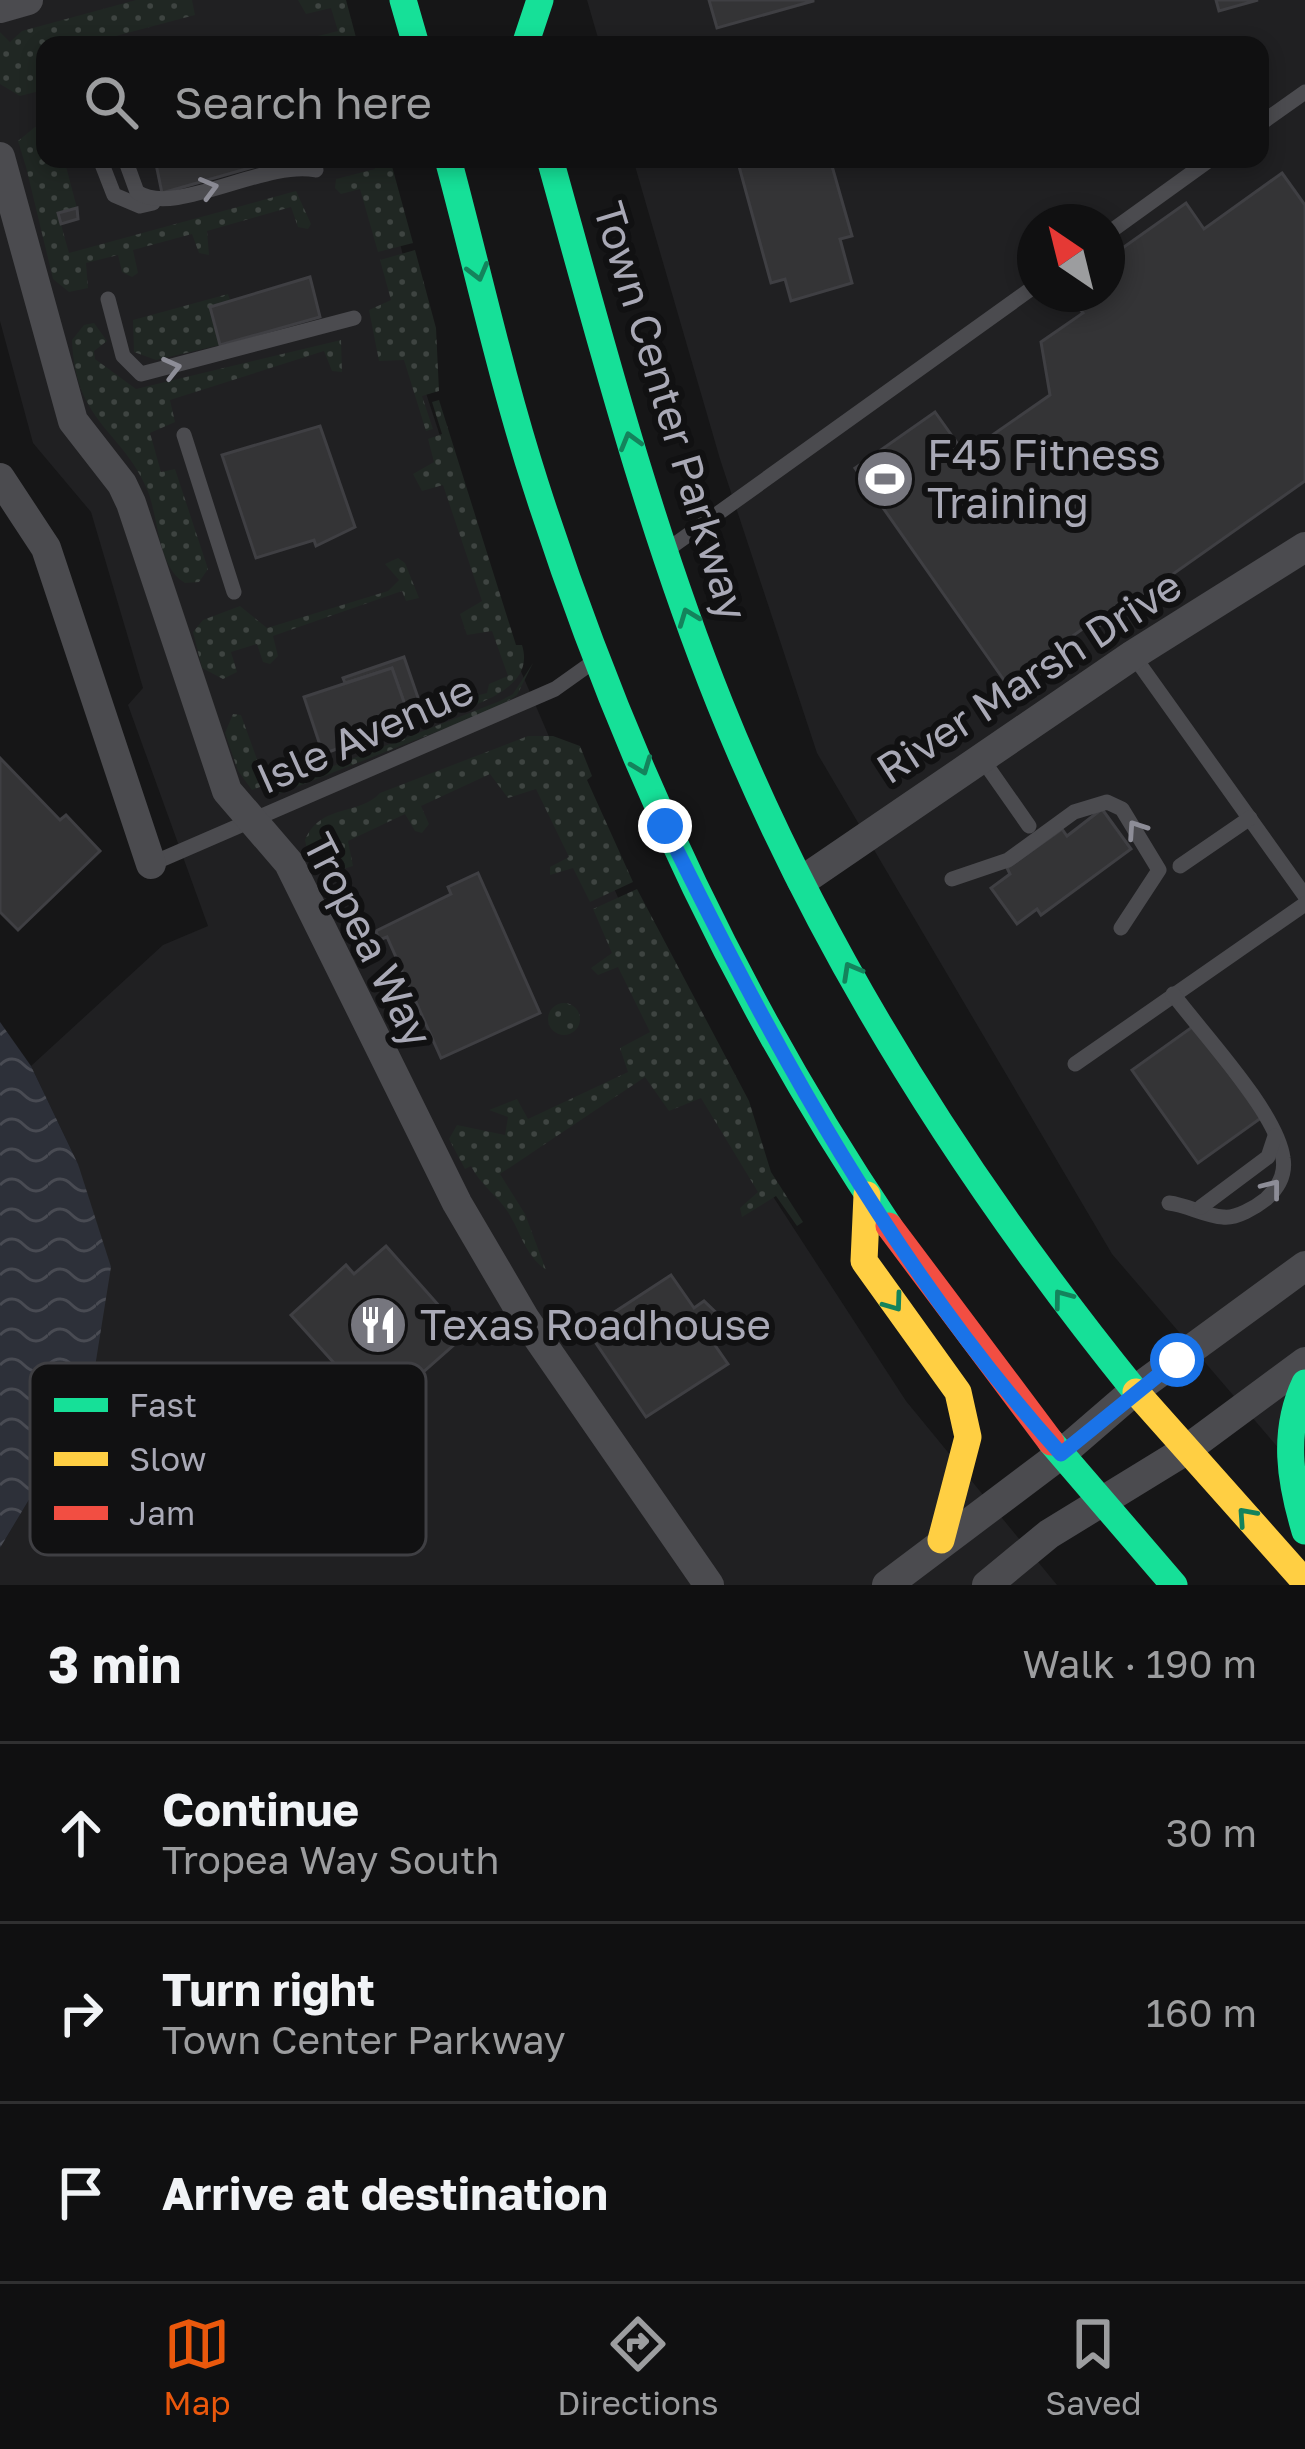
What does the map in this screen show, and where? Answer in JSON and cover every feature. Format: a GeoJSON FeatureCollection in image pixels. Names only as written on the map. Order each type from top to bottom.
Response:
{"type":"FeatureCollection","features":[{"type":"Feature","properties":{"kind":"main road"},"geometry":{"type":"LineString","coordinates":[[403,0],[413,36]]}},
{"type":"Feature","properties":{"kind":"main road"},"geometry":{"type":"LineString","coordinates":[[507,0],[519,36]]}},
{"type":"Feature","properties":{"kind":"main road"},"geometry":{"type":"LineString","coordinates":[[525,36],[539,0]]}},
{"type":"Feature","properties":{"kind":"main road"},"geometry":{"type":"LineString","coordinates":[[450,168],[549,525],[665,826],[715,928],[867,1195],[1016,1403],[1174,1585]]}},
{"type":"Feature","properties":{"kind":"main road","name":"Town Center Parkway"},"geometry":{"type":"LineString","coordinates":[[553,168],[663,554],[752,780],[802,881],[912,1080],[1059,1294],[1134,1390],[1305,1582]]}},
{"type":"Feature","properties":{"kind":"main road"},"geometry":{"type":"LineString","coordinates":[[867,1195],[864,1261],[958,1392],[968,1437],[940,1540]]}},
{"type":"Feature","properties":{"kind":"main road"},"geometry":{"type":"LineString","coordinates":[[1305,1384],[1291,1451],[1291,1489],[1305,1531]]}},
{"type":"Feature","properties":{"kind":"street"},"geometry":{"type":"LineString","coordinates":[[0,8],[28,0]]}},
{"type":"Feature","properties":{"kind":"street","name":"Tropea Way"},"geometry":{"type":"LineString","coordinates":[[0,157],[73,421],[122,484],[227,791],[289,863],[426,1144],[525,1319],[709,1585]]}},
{"type":"Feature","properties":{"kind":"street"},"geometry":{"type":"LineString","coordinates":[[0,478],[46,548],[151,864]]}},
{"type":"Feature","properties":{"kind":"street","name":"River Marsh Drive"},"geometry":{"type":"LineString","coordinates":[[802,881],[980,756],[1305,548]]}},
{"type":"Feature","properties":{"kind":"street"},"geometry":{"type":"LineString","coordinates":[[886,1585],[940,1540],[1061,1454],[1134,1390],[1305,1266]]}},
{"type":"Feature","properties":{"kind":"street"},"geometry":{"type":"LineString","coordinates":[[987,1585],[1049,1534],[1105,1504],[1186,1450],[1305,1363]]}},
{"type":"Feature","properties":{"kind":"lane"},"geometry":{"type":"LineString","coordinates":[[1269,118],[1305,92]]}},
{"type":"Feature","properties":{"kind":"lane"},"geometry":{"type":"LineString","coordinates":[[104,168],[114,195],[140,206],[281,168]]}},
{"type":"Feature","properties":{"kind":"lane"},"geometry":{"type":"LineString","coordinates":[[128,168],[137,192],[161,201]]}},
{"type":"Feature","properties":{"kind":"lane"},"geometry":{"type":"LineString","coordinates":[[306,168],[316,170]]}},
{"type":"Feature","properties":{"kind":"lane"},"geometry":{"type":"LineString","coordinates":[[1125,221],[1199,168]]}},
{"type":"Feature","properties":{"kind":"lane"},"geometry":{"type":"LineString","coordinates":[[108,299],[123,356],[141,374],[354,318]]}},
{"type":"Feature","properties":{"kind":"lane"},"geometry":{"type":"LineString","coordinates":[[663,554],[1017,299]]}},
{"type":"Feature","properties":{"kind":"lane"},"geometry":{"type":"LineString","coordinates":[[184,435],[234,592]]}},
{"type":"Feature","properties":{"kind":"lane"},"geometry":{"type":"LineString","coordinates":[[1075,1064],[1305,900],[1133,655]]}},
{"type":"Feature","properties":{"kind":"lane","name":"Isle Avenue"},"geometry":{"type":"LineString","coordinates":[[151,864],[555,689],[601,656]]}},
{"type":"Feature","properties":{"kind":"lane"},"geometry":{"type":"LineString","coordinates":[[980,756],[1029,826]]}},
{"type":"Feature","properties":{"kind":"lane"},"geometry":{"type":"LineString","coordinates":[[952,879],[1008,860],[1075,812],[1107,802],[1122,809],[1159,870],[1121,928]]}},
{"type":"Feature","properties":{"kind":"lane"},"geometry":{"type":"LineString","coordinates":[[1180,866],[1250,818]]}},
{"type":"Feature","properties":{"kind":"lane"},"geometry":{"type":"LineString","coordinates":[[1169,1203],[1201,1207],[1222,1217],[1263,1202],[1284,1172],[1275,1136],[1173,994]]}},
{"type":"Feature","properties":{"kind":"lane"},"geometry":{"type":"LineString","coordinates":[[1201,1207],[1268,1157],[1275,1136]]}},
{"type":"Feature","properties":{"kind":"shaded area"},"geometry":{"type":"Polygon","coordinates":[[[0,0],[336,0],[346,36],[36,36],[36,168],[380,168],[423,332],[426,393],[505,634],[653,979],[759,1175],[906,1401],[1057,1585],[0,1585],[0,1548],[30,1498],[30,1555],[426,1555],[426,1363],[88,1363],[78,1164],[31,1066],[163,945],[208,926],[128,705],[143,688],[91,512],[33,443],[0,321],[0,0]]]}},
{"type":"Feature","properties":{"kind":"shaded area"},"geometry":{"type":"Polygon","coordinates":[[[136,0],[192,0],[195,15],[116,36],[36,36],[36,92],[20,96],[0,84],[0,32],[10,42],[22,31],[136,0]]]}},
{"type":"Feature","properties":{"kind":"shaded area"},"geometry":{"type":"Polygon","coordinates":[[[298,0],[346,0],[356,36],[318,36],[338,31],[331,8],[306,14],[298,0]]]}},
{"type":"Feature","properties":{"kind":"shaded area"},"geometry":{"type":"Polygon","coordinates":[[[587,0],[1305,0],[1305,1479],[1112,1254],[817,753],[720,459],[636,168],[1269,168],[1269,36],[597,36],[587,0]]]}},
{"type":"Feature","properties":{"kind":"shaded area"},"geometry":{"type":"Polygon","coordinates":[[[36,127],[36,168],[66,168],[77,208],[58,214],[69,253],[296,191],[311,224],[308,229],[298,227],[291,207],[207,231],[209,255],[199,253],[192,234],[133,250],[138,273],[132,277],[122,272],[118,255],[86,263],[88,288],[69,292],[53,279],[18,141],[36,127]]]}},
{"type":"Feature","properties":{"kind":"shaded area"},"geometry":{"type":"Polygon","coordinates":[[[392,168],[413,243],[378,252],[360,189],[341,194],[335,188],[336,179],[392,168]]]}},
{"type":"Feature","properties":{"kind":"shaded area"},"geometry":{"type":"Polygon","coordinates":[[[415,250],[436,328],[439,391],[422,396],[433,429],[426,431],[404,360],[379,361],[369,310],[391,300],[380,260],[415,250]]]}},
{"type":"Feature","properties":{"kind":"shaded area"},"geometry":{"type":"Polygon","coordinates":[[[228,294],[230,300],[210,307],[220,345],[156,360],[134,352],[133,320],[228,294]]]}},
{"type":"Feature","properties":{"kind":"shaded area"},"geometry":{"type":"Polygon","coordinates":[[[94,323],[107,341],[94,351],[95,359],[136,389],[341,340],[342,372],[332,371],[324,351],[170,400],[175,422],[150,433],[161,472],[175,469],[208,569],[199,582],[185,583],[169,566],[137,469],[81,390],[72,340],[84,325],[94,323]]]}},
{"type":"Feature","properties":{"kind":"shaded area"},"geometry":{"type":"Polygon","coordinates":[[[439,400],[524,661],[519,675],[496,695],[435,720],[431,707],[487,693],[489,684],[508,676],[492,631],[467,635],[460,614],[482,601],[443,485],[422,491],[413,474],[434,462],[428,439],[442,434],[432,402],[439,400]]]}},
{"type":"Feature","properties":{"kind":"shaded area"},"geometry":{"type":"Polygon","coordinates":[[[398,558],[405,563],[419,598],[406,601],[402,591],[273,636],[278,656],[270,664],[263,662],[257,644],[231,652],[237,672],[223,679],[202,668],[193,632],[203,620],[240,606],[267,628],[388,591],[399,580],[385,564],[398,558]]]}},
{"type":"Feature","properties":{"kind":"shaded area"},"geometry":{"type":"Polygon","coordinates":[[[533,663],[517,695],[497,708],[281,793],[264,793],[500,701],[513,694],[533,663]]]}},
{"type":"Feature","properties":{"kind":"shaded area"},"geometry":{"type":"Polygon","coordinates":[[[233,714],[241,715],[262,773],[294,761],[307,750],[309,755],[317,752],[322,764],[252,790],[238,771],[225,733],[233,714]]]}},
{"type":"Feature","properties":{"kind":"shaded area"},"geometry":{"type":"Polygon","coordinates":[[[425,718],[427,723],[354,751],[352,744],[425,718]]]}},
{"type":"Feature","properties":{"kind":"shaded area"},"geometry":{"type":"Polygon","coordinates":[[[528,736],[553,736],[580,746],[592,776],[587,780],[633,882],[590,902],[573,868],[550,875],[550,867],[569,857],[536,789],[508,798],[490,774],[421,806],[429,824],[422,833],[415,831],[405,814],[348,841],[353,866],[324,875],[310,863],[305,840],[321,820],[528,736]]]}},
{"type":"Feature","properties":{"kind":"shaded area"},"geometry":{"type":"Polygon","coordinates":[[[637,889],[749,1101],[771,1172],[803,1222],[797,1226],[776,1196],[742,1217],[740,1208],[758,1192],[701,1098],[669,1111],[645,1077],[500,1174],[525,1214],[546,1270],[528,1251],[504,1206],[471,1166],[465,1169],[449,1139],[457,1125],[505,1135],[508,1117],[489,1110],[517,1099],[528,1119],[628,1072],[620,1048],[650,1032],[618,967],[598,975],[591,968],[612,953],[593,909],[637,889]]]}},
{"type":"Feature","properties":{"kind":"shaded area"},"geometry":{"type":"Polygon","coordinates":[[[564,1003],[575,1008],[580,1019],[575,1030],[564,1035],[553,1030],[548,1019],[553,1008],[564,1003]]]}},
{"type":"Feature","properties":{"kind":"water"},"geometry":{"type":"Polygon","coordinates":[[[0,1022],[31,1066],[78,1164],[111,1267],[96,1363],[30,1363],[30,1498],[0,1548],[0,1022]]]}},
{"type":"Feature","properties":{"kind":"building"},"geometry":{"type":"Polygon","coordinates":[[[709,0],[813,0],[813,1],[717,28],[709,0]]]}},
{"type":"Feature","properties":{"kind":"building"},"geometry":{"type":"Polygon","coordinates":[[[1216,0],[1258,0],[1219,11],[1216,0]]]}},
{"type":"Feature","properties":{"kind":"building"},"geometry":{"type":"Polygon","coordinates":[[[157,168],[250,168],[162,193],[157,168]]]}},
{"type":"Feature","properties":{"kind":"building"},"geometry":{"type":"Polygon","coordinates":[[[739,168],[833,168],[852,236],[840,239],[852,283],[791,301],[785,279],[771,283],[739,168]]]}},
{"type":"Feature","properties":{"kind":"building"},"geometry":{"type":"Polygon","coordinates":[[[1282,173],[1305,205],[1305,481],[1095,629],[1091,623],[1006,683],[855,468],[935,412],[965,454],[1050,395],[1041,342],[1082,312],[1125,312],[1125,246],[1186,203],[1204,229],[1282,173]]]}},
{"type":"Feature","properties":{"kind":"building"},"geometry":{"type":"Polygon","coordinates":[[[77,208],[78,219],[61,224],[58,213],[77,208]]]}},
{"type":"Feature","properties":{"kind":"building"},"geometry":{"type":"Polygon","coordinates":[[[310,277],[320,317],[220,345],[210,307],[310,277]]]}},
{"type":"Feature","properties":{"kind":"building"},"geometry":{"type":"Polygon","coordinates":[[[320,426],[355,527],[316,546],[314,540],[256,558],[222,455],[320,426]]]}},
{"type":"Feature","properties":{"kind":"building"},"geometry":{"type":"Polygon","coordinates":[[[404,657],[425,718],[411,722],[392,668],[345,683],[343,678],[404,657]]]}},
{"type":"Feature","properties":{"kind":"building"},"geometry":{"type":"Polygon","coordinates":[[[392,668],[411,722],[323,754],[304,697],[392,668]]]}},
{"type":"Feature","properties":{"kind":"building"},"geometry":{"type":"Polygon","coordinates":[[[0,758],[60,820],[66,815],[100,851],[18,930],[0,912],[0,758]]]}},
{"type":"Feature","properties":{"kind":"building"},"geometry":{"type":"Polygon","coordinates":[[[1102,809],[1131,849],[1041,915],[1037,909],[1017,924],[991,888],[1010,874],[1007,868],[1062,829],[1067,836],[1102,809]]]}},
{"type":"Feature","properties":{"kind":"building"},"geometry":{"type":"Polygon","coordinates":[[[478,873],[540,1013],[441,1058],[387,937],[379,940],[376,931],[451,894],[448,887],[478,873]]]}},
{"type":"Feature","properties":{"kind":"building"},"geometry":{"type":"Polygon","coordinates":[[[1195,1025],[1261,1118],[1198,1163],[1132,1070],[1195,1025]]]}},
{"type":"Feature","properties":{"kind":"building","name":"Texas Roadhouse"},"geometry":{"type":"Polygon","coordinates":[[[386,1246],[465,1335],[426,1370],[426,1363],[334,1363],[291,1315],[346,1265],[354,1274],[386,1246]]]}},
{"type":"Feature","properties":{"kind":"building"},"geometry":{"type":"Polygon","coordinates":[[[671,1275],[694,1308],[704,1301],[727,1323],[726,1337],[710,1338],[728,1364],[646,1417],[587,1330],[671,1275]]]}},
{"type":"Feature","properties":{"kind":"traffic: fast"},"geometry":{"type":"LineString","coordinates":[[403,0],[413,36]]}},
{"type":"Feature","properties":{"kind":"traffic: fast"},"geometry":{"type":"LineString","coordinates":[[528,36],[540,0]]}},
{"type":"Feature","properties":{"kind":"traffic: fast"},"geometry":{"type":"LineString","coordinates":[[450,168],[535,483],[604,678],[686,868],[732,960],[833,1140],[889,1226]]}},
{"type":"Feature","properties":{"kind":"traffic: fast"},"geometry":{"type":"LineString","coordinates":[[553,168],[671,570],[760,797],[851,977],[902,1063],[1013,1231],[1136,1392]]}},
{"type":"Feature","properties":{"kind":"traffic: fast"},"geometry":{"type":"LineString","coordinates":[[1305,1383],[1291,1438],[1295,1494],[1305,1531]]}},
{"type":"Feature","properties":{"kind":"traffic: fast"},"geometry":{"type":"LineString","coordinates":[[1051,1442],[1174,1585]]}},
{"type":"Feature","properties":{"kind":"traffic: slow"},"geometry":{"type":"LineString","coordinates":[[867,1195],[864,1261],[958,1392],[968,1437],[941,1540]]}},
{"type":"Feature","properties":{"kind":"traffic: slow"},"geometry":{"type":"LineString","coordinates":[[1136,1392],[1305,1582]]}},
{"type":"Feature","properties":{"kind":"traffic: jam"},"geometry":{"type":"LineString","coordinates":[[889,1226],[1051,1442]]}},
{"type":"Feature","properties":{"kind":"place","name":"F45 Fitness Training"},"geometry":{"type":"Point","coordinates":[885,479]}},
{"type":"Feature","properties":{"kind":"place","name":"Texas Roadhouse"},"geometry":{"type":"Point","coordinates":[378,1325]}},
{"type":"Feature","properties":{"kind":"route"},"geometry":{"type":"LineString","coordinates":[[665,826],[795,1077],[867,1195],[1016,1403],[1061,1454],[1134,1390],[1177,1360]]}}]}
